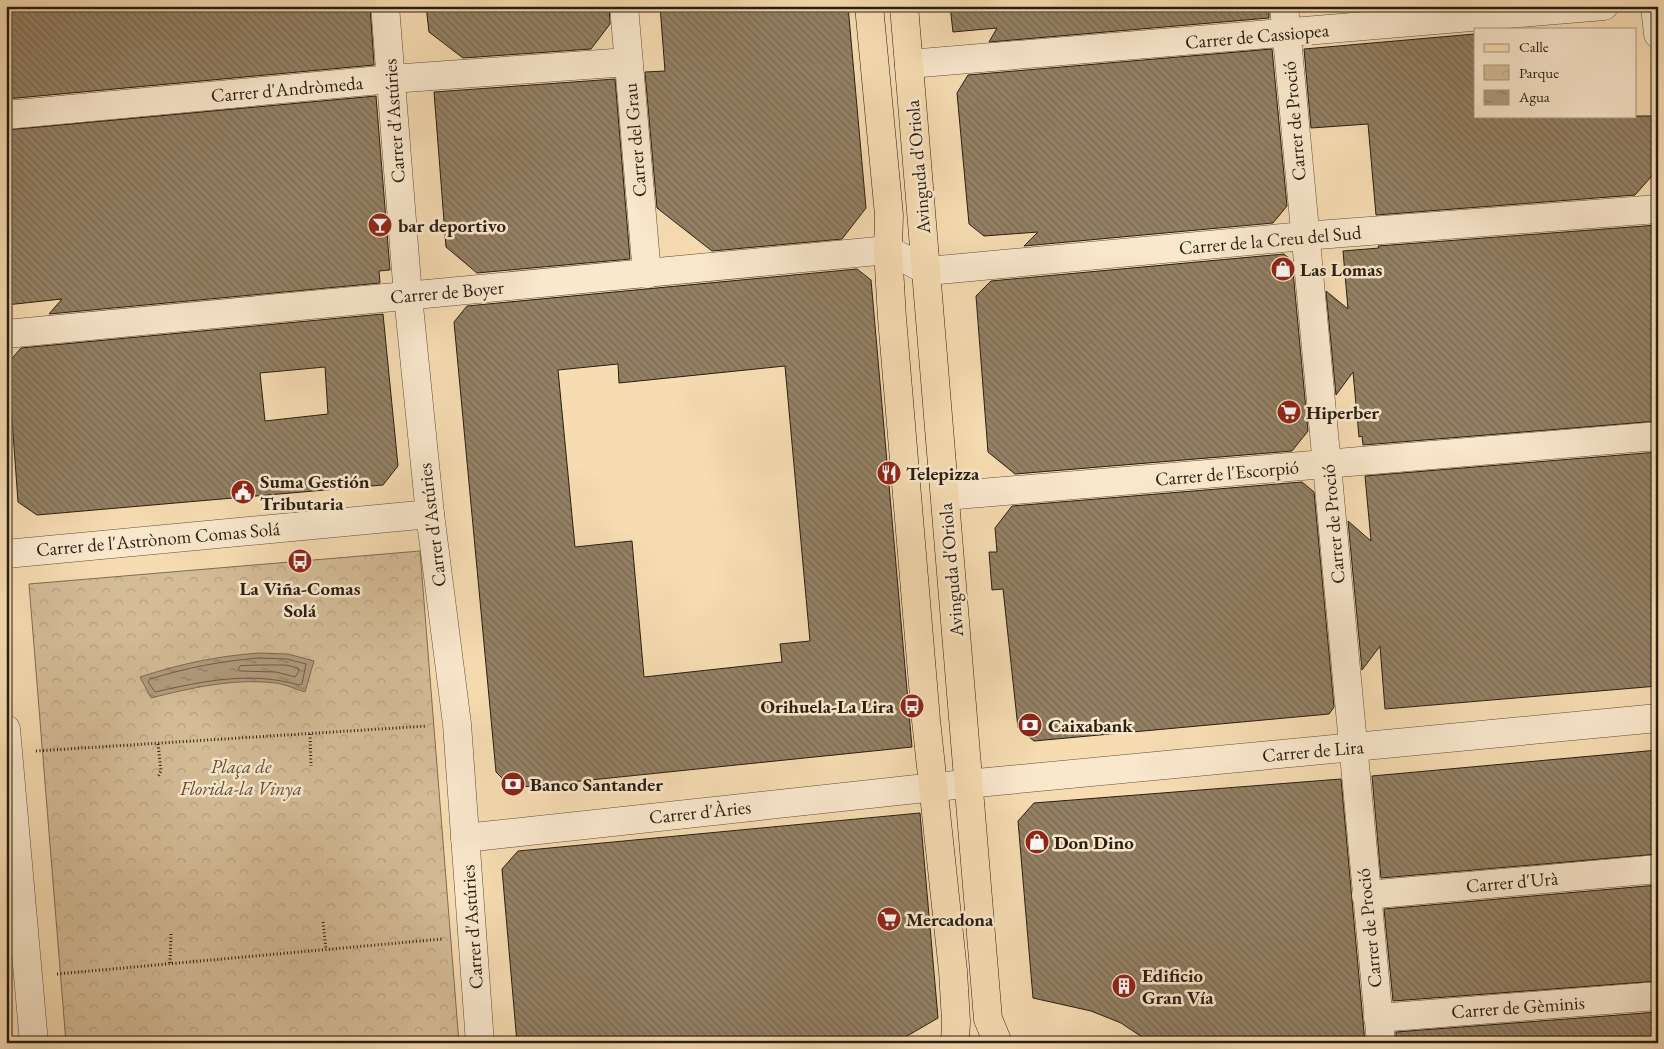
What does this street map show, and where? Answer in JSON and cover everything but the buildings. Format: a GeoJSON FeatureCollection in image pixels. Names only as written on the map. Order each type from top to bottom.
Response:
{"type":"FeatureCollection","features":[{"type":"Feature","properties":{"kind":"main road","name":"Avinguda d'Oriola"},"geometry":{"type":"LineString","coordinates":[[868,6],[889,215],[888,250],[925,710],[953,971],[956,1021],[955,1043]]}},
{"type":"Feature","properties":{"kind":"main road","name":"Avinguda d'Oriola"},"geometry":{"type":"LineString","coordinates":[[904,6],[928,271],[988,1019],[998,1043]]}},
{"type":"Feature","properties":{"kind":"street","name":"Carrer d'Astúries"},"geometry":{"type":"LineString","coordinates":[[385,6],[408,296],[430,514],[457,724],[480,1043]]}},
{"type":"Feature","properties":{"kind":"street","name":"Carrer del Grau"},"geometry":{"type":"LineString","coordinates":[[624,6],[648,274]]}},
{"type":"Feature","properties":{"kind":"street","name":"Carrer de Proció"},"geometry":{"type":"LineString","coordinates":[[1284,6],[1379,1030]]}},
{"type":"Feature","properties":{"kind":"street","name":"Carrer de Cassiopea"},"geometry":{"type":"LineString","coordinates":[[909,64],[1604,6]]}},
{"type":"Feature","properties":{"kind":"street"},"geometry":{"type":"LineString","coordinates":[[1655,6],[1658,34]]}},
{"type":"Feature","properties":{"kind":"street","name":"Carrer d'Andròmeda"},"geometry":{"type":"LineString","coordinates":[[6,115],[391,79],[628,62]]}},
{"type":"Feature","properties":{"kind":"street","name":"Carrer de la Creu del Sud"},"geometry":{"type":"LineString","coordinates":[[928,271],[1304,236],[1658,209]]}},
{"type":"Feature","properties":{"kind":"street"},"geometry":{"type":"LineString","coordinates":[[888,250],[928,271]]}},
{"type":"Feature","properties":{"kind":"street","name":"Carrer de Boyer"},"geometry":{"type":"LineString","coordinates":[[6,334],[888,250]]}},
{"type":"Feature","properties":{"kind":"street","name":"Carrer de l'Escorpió"},"geometry":{"type":"LineString","coordinates":[[945,496],[1658,436]]}},
{"type":"Feature","properties":{"kind":"street","name":"Carrer de l'Astrònom Comas Solá"},"geometry":{"type":"LineString","coordinates":[[6,554],[430,514]]}},
{"type":"Feature","properties":{"kind":"street","name":"Carrer de Lira"},"geometry":{"type":"LineString","coordinates":[[934,787],[1658,718]]}},
{"type":"Feature","properties":{"kind":"street"},"geometry":{"type":"LineString","coordinates":[[7,741],[34,1043]]}},
{"type":"Feature","properties":{"kind":"street","name":"Carrer d'Àries"},"geometry":{"type":"LineString","coordinates":[[465,838],[934,787]]}},
{"type":"Feature","properties":{"kind":"street","name":"Carrer d'Urà"},"geometry":{"type":"LineString","coordinates":[[1366,895],[1658,869]]}},
{"type":"Feature","properties":{"kind":"street","name":"Carrer de Gèminis"},"geometry":{"type":"LineString","coordinates":[[1379,1030],[1658,996]]}},
{"type":"Feature","properties":{"kind":"path"},"geometry":{"type":"LineString","coordinates":[[7,741],[158,744],[457,724]]}},
{"type":"Feature","properties":{"kind":"path"},"geometry":{"type":"LineString","coordinates":[[310,734],[311,766]]}},
{"type":"Feature","properties":{"kind":"path"},"geometry":{"type":"LineString","coordinates":[[158,744],[161,771],[158,777]]}},
{"type":"Feature","properties":{"kind":"path"},"geometry":{"type":"LineString","coordinates":[[322,922],[326,949]]}},
{"type":"Feature","properties":{"kind":"path"},"geometry":{"type":"LineString","coordinates":[[170,933],[170,963]]}},
{"type":"Feature","properties":{"kind":"path"},"geometry":{"type":"LineString","coordinates":[[28,976],[472,936]]}},
{"type":"Feature","properties":{"kind":"green space","name":"Plaça de Florida-la Vinya"},"geometry":{"type":"Polygon","coordinates":[[[420,551],[459,1043],[66,1043],[29,584],[420,551]]]}},
{"type":"Feature","properties":{"kind":"water"},"geometry":{"type":"Polygon","coordinates":[[[259,653],[288,654],[314,661],[305,692],[286,685],[244,682],[197,688],[151,698],[140,677],[199,661],[259,653]]]}},
{"type":"Feature","properties":{"kind":"place","name":"bar deportivo"},"geometry":{"type":"Point","coordinates":[380,225]}},
{"type":"Feature","properties":{"kind":"place","name":"Las Lomas"},"geometry":{"type":"Point","coordinates":[1283,269]}},
{"type":"Feature","properties":{"kind":"place","name":"Hiperber"},"geometry":{"type":"Point","coordinates":[1289,412]}},
{"type":"Feature","properties":{"kind":"place","name":"Telepizza"},"geometry":{"type":"Point","coordinates":[889,473]}},
{"type":"Feature","properties":{"kind":"place","name":"Suma Gestión Tributaria"},"geometry":{"type":"Point","coordinates":[243,492]}},
{"type":"Feature","properties":{"kind":"place","name":"La Viña-Comas Solá"},"geometry":{"type":"Point","coordinates":[300,561]}},
{"type":"Feature","properties":{"kind":"place","name":"Orihuela-La Lira"},"geometry":{"type":"Point","coordinates":[912,706]}},
{"type":"Feature","properties":{"kind":"place","name":"Caixabank"},"geometry":{"type":"Point","coordinates":[1030,725]}},
{"type":"Feature","properties":{"kind":"place","name":"Banco Santander"},"geometry":{"type":"Point","coordinates":[513,784]}},
{"type":"Feature","properties":{"kind":"place","name":"Don Dino"},"geometry":{"type":"Point","coordinates":[1037,842]}},
{"type":"Feature","properties":{"kind":"place","name":"Mercadona"},"geometry":{"type":"Point","coordinates":[889,919]}},
{"type":"Feature","properties":{"kind":"place","name":"Edificio Gran Vía"},"geometry":{"type":"Point","coordinates":[1124,986]}}]}
